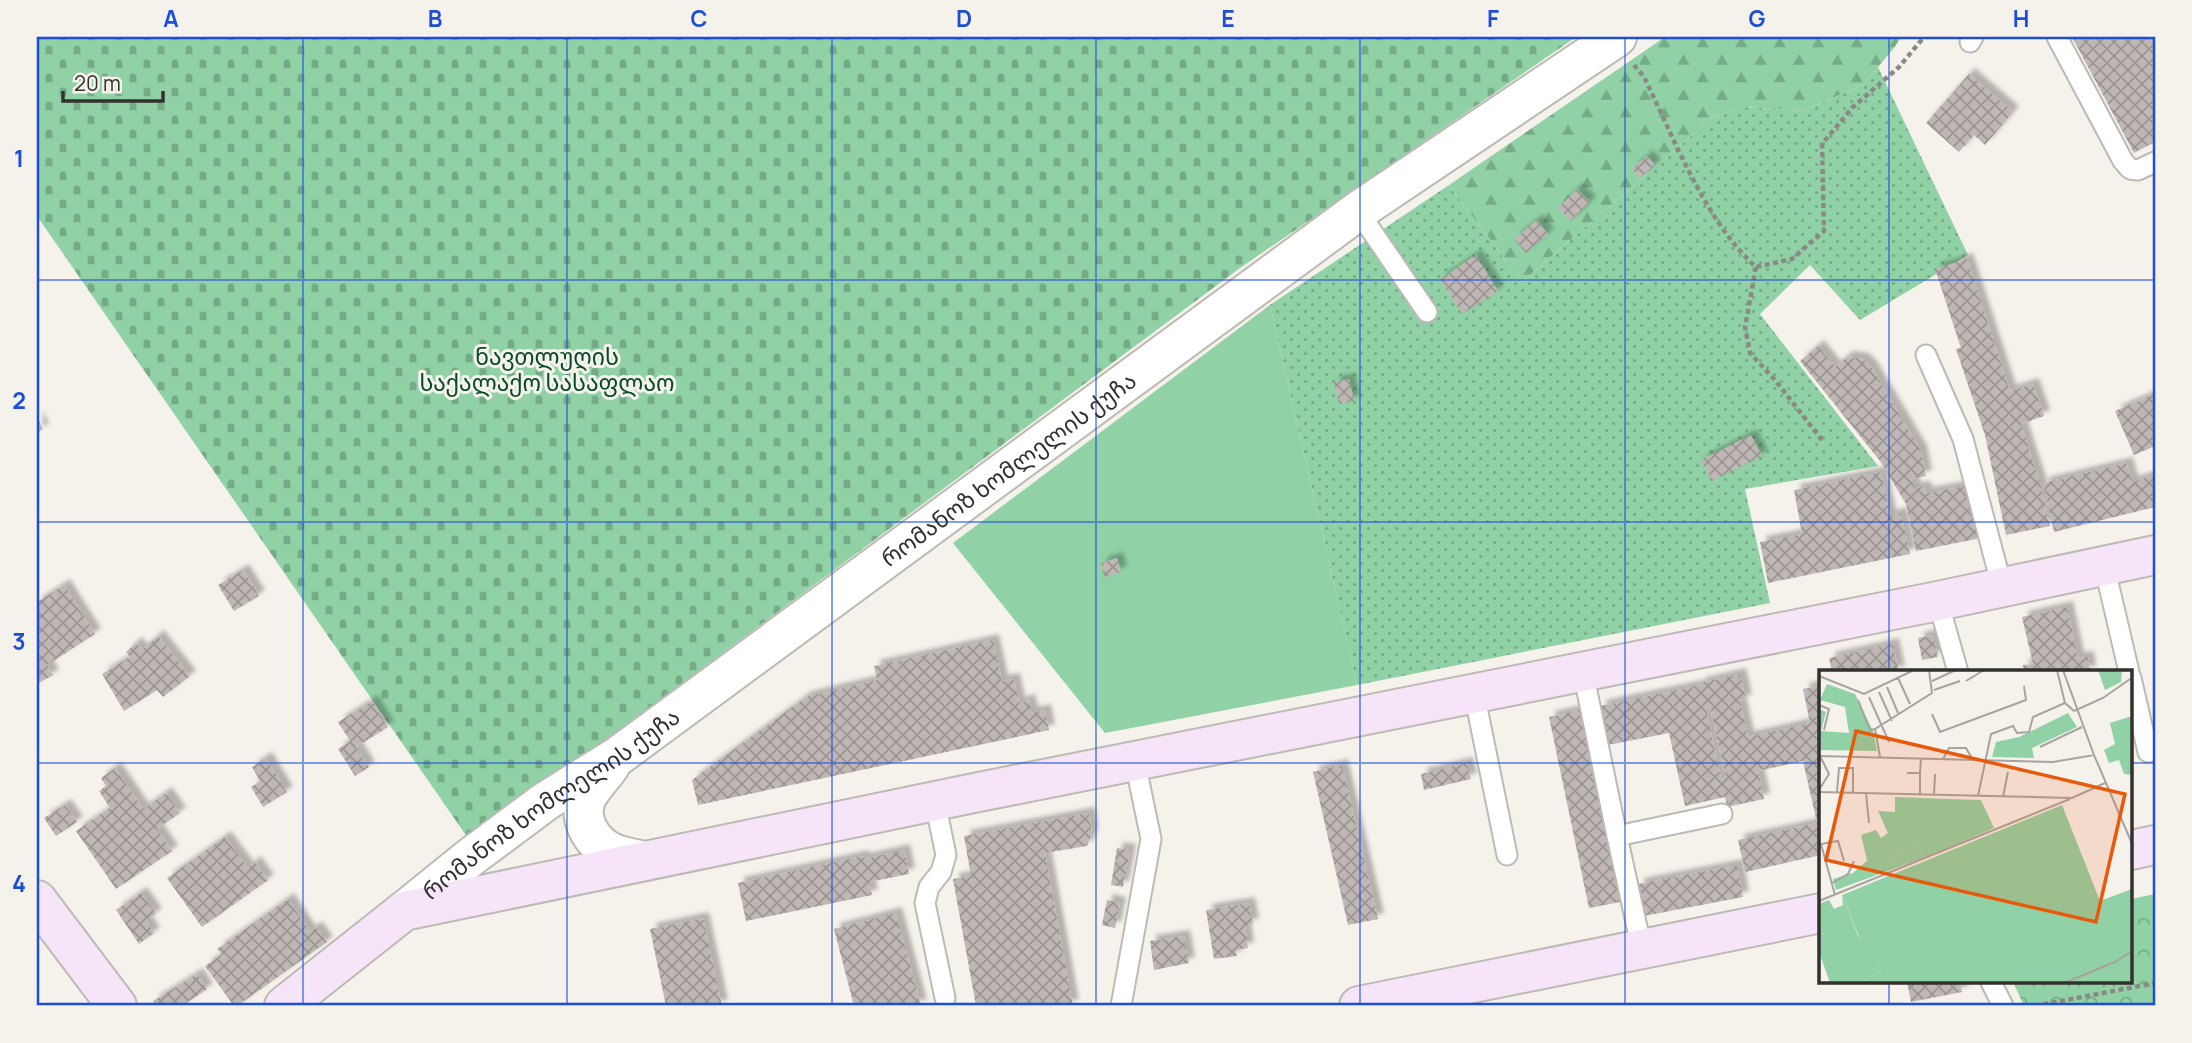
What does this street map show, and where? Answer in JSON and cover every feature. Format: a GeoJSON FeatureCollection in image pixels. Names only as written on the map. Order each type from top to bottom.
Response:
{"type":"FeatureCollection","features":[{"type":"Feature","properties":{"kind":"main road"},"geometry":{"type":"LineString","coordinates":[[284,1006],[404,911],[2155,555]]}},
{"type":"Feature","properties":{"kind":"main road"},"geometry":{"type":"LineString","coordinates":[[2132,850],[2155,845]]}},
{"type":"Feature","properties":{"kind":"main road"},"geometry":{"type":"LineString","coordinates":[[37,900],[117,1006]]}},
{"type":"Feature","properties":{"kind":"main road"},"geometry":{"type":"LineString","coordinates":[[1359,1006],[1468,995],[1642,950],[1819,913]]}},
{"type":"Feature","properties":{"kind":"street","name":"რომანოზ ხომლელის ქუჩა"},"geometry":{"type":"LineString","coordinates":[[404,911],[546,801],[618,755],[1358,211],[1615,38]]}},
{"type":"Feature","properties":{"kind":"street"},"geometry":{"type":"LineString","coordinates":[[618,755],[589,794],[583,817],[597,841],[611,852],[643,861]]}},
{"type":"Feature","properties":{"kind":"lane"},"geometry":{"type":"LineString","coordinates":[[2057,37],[2123,161],[2130,169],[2138,170],[2155,162]]}},
{"type":"Feature","properties":{"kind":"lane"},"geometry":{"type":"LineString","coordinates":[[1358,211],[1427,312]]}},
{"type":"Feature","properties":{"kind":"lane"},"geometry":{"type":"LineString","coordinates":[[1926,355],[1963,439],[2002,587]]}},
{"type":"Feature","properties":{"kind":"lane"},"geometry":{"type":"LineString","coordinates":[[2105,565],[2129,670]]}},
{"type":"Feature","properties":{"kind":"lane"},"geometry":{"type":"LineString","coordinates":[[1938,601],[1957,670]]}},
{"type":"Feature","properties":{"kind":"lane"},"geometry":{"type":"LineString","coordinates":[[1583,672],[1642,950]]}},
{"type":"Feature","properties":{"kind":"lane"},"geometry":{"type":"LineString","coordinates":[[2132,682],[2148,752],[2155,750]]}},
{"type":"Feature","properties":{"kind":"lane"},"geometry":{"type":"LineString","coordinates":[[1474,694],[1507,855]]}},
{"type":"Feature","properties":{"kind":"lane"},"geometry":{"type":"LineString","coordinates":[[1121,1006],[1151,839],[1135,762]]}},
{"type":"Feature","properties":{"kind":"lane"},"geometry":{"type":"LineString","coordinates":[[935,802],[946,855],[941,872],[929,887],[925,903],[945,998]]}},
{"type":"Feature","properties":{"kind":"lane"},"geometry":{"type":"LineString","coordinates":[[1617,836],[1722,814]]}},
{"type":"Feature","properties":{"kind":"lane"},"geometry":{"type":"LineString","coordinates":[[1992,984],[2003,1006]]}},
{"type":"Feature","properties":{"kind":"path"},"geometry":{"type":"LineString","coordinates":[[1756,267],[1792,258],[1824,231],[1822,144],[1853,107],[1899,67],[1924,37]]}},
{"type":"Feature","properties":{"kind":"path"},"geometry":{"type":"LineString","coordinates":[[1615,38],[1644,77],[1708,206],[1738,251],[1756,267]]}},
{"type":"Feature","properties":{"kind":"path"},"geometry":{"type":"LineString","coordinates":[[1756,267],[1745,327],[1750,353],[1822,440]]}},
{"type":"Feature","properties":{"kind":"path"},"geometry":{"type":"LineString","coordinates":[[2035,1006],[2155,983]]}},
{"type":"Feature","properties":{"kind":"green space","name":"ნავთლუღის საქალაქო სასაფლაო"},"geometry":{"type":"Polygon","coordinates":[[[37,37],[1576,37],[1240,268],[470,841],[37,216],[37,37]]]}},
{"type":"Feature","properties":{"kind":"green space"},"geometry":{"type":"Polygon","coordinates":[[[1665,37],[1901,37],[1863,85],[1802,111],[1744,107],[1712,118],[1522,282],[1449,185],[1665,37]]]}},
{"type":"Feature","properties":{"kind":"green space"},"geometry":{"type":"Polygon","coordinates":[[[1878,67],[1968,255],[1860,320],[1810,265],[1760,314],[1878,466],[1745,489],[1770,603],[1357,685],[1270,305],[1449,185],[1522,282],[1712,118],[1744,107],[1802,111],[1863,85],[1878,67]]]}},
{"type":"Feature","properties":{"kind":"green space"},"geometry":{"type":"Polygon","coordinates":[[[1270,305],[1357,685],[1105,733],[953,543],[1270,305]]]}},
{"type":"Feature","properties":{"kind":"green space"},"geometry":{"type":"Polygon","coordinates":[[[2155,894],[2155,1006],[2024,1006],[2014,984],[2132,984],[2132,899],[2155,894]]]}},
{"type":"Feature","properties":{"kind":"building"},"geometry":{"type":"Polygon","coordinates":[[[2072,37],[2155,37],[2155,142],[2134,153],[2072,37]]]}},
{"type":"Feature","properties":{"kind":"building"},"geometry":{"type":"Polygon","coordinates":[[[1969,74],[2013,112],[1985,145],[1974,135],[1959,152],[1926,123],[1969,74]]]}},
{"type":"Feature","properties":{"kind":"building"},"geometry":{"type":"Polygon","coordinates":[[[1647,156],[1655,165],[1640,178],[1632,169],[1647,156]]]}},
{"type":"Feature","properties":{"kind":"building"},"geometry":{"type":"Polygon","coordinates":[[[1577,189],[1590,202],[1571,221],[1558,208],[1577,189]]]}},
{"type":"Feature","properties":{"kind":"building"},"geometry":{"type":"Polygon","coordinates":[[[1537,220],[1548,234],[1526,253],[1514,239],[1537,220]]]}},
{"type":"Feature","properties":{"kind":"building"},"geometry":{"type":"Polygon","coordinates":[[[1476,255],[1498,291],[1462,314],[1440,279],[1476,255]]]}},
{"type":"Feature","properties":{"kind":"building"},"geometry":{"type":"Polygon","coordinates":[[[1967,259],[2010,391],[2033,384],[2044,416],[2021,424],[2040,483],[2050,526],[2006,535],[1985,435],[1956,349],[1961,348],[1935,269],[1967,259]]]}},
{"type":"Feature","properties":{"kind":"building"},"geometry":{"type":"Polygon","coordinates":[[[1818,346],[1835,367],[1847,357],[1863,359],[1871,367],[1921,451],[1926,476],[1911,479],[1916,489],[1923,486],[1927,493],[1971,485],[1981,538],[1916,551],[1906,504],[1880,461],[1800,361],[1818,346]]]}},
{"type":"Feature","properties":{"kind":"building"},"geometry":{"type":"Polygon","coordinates":[[[1349,379],[1354,401],[1339,404],[1334,382],[1349,379]]]}},
{"type":"Feature","properties":{"kind":"building"},"geometry":{"type":"Polygon","coordinates":[[[2155,394],[2155,446],[2134,455],[2115,411],[2155,394]]]}},
{"type":"Feature","properties":{"kind":"building"},"geometry":{"type":"Polygon","coordinates":[[[37,417],[43,429],[37,433],[37,417]]]}},
{"type":"Feature","properties":{"kind":"building"},"geometry":{"type":"Polygon","coordinates":[[[1751,435],[1762,456],[1712,481],[1701,460],[1751,435]]]}},
{"type":"Feature","properties":{"kind":"building"},"geometry":{"type":"Polygon","coordinates":[[[2127,463],[2132,482],[2155,475],[2155,507],[2054,532],[2043,483],[2127,463]]]}},
{"type":"Feature","properties":{"kind":"building"},"geometry":{"type":"Polygon","coordinates":[[[1881,472],[1890,516],[1901,513],[1910,554],[1768,583],[1760,542],[1802,534],[1794,490],[1881,472]]]}},
{"type":"Feature","properties":{"kind":"building"},"geometry":{"type":"Polygon","coordinates":[[[1117,558],[1121,572],[1104,577],[1101,563],[1117,558]]]}},
{"type":"Feature","properties":{"kind":"building"},"geometry":{"type":"Polygon","coordinates":[[[243,570],[259,596],[234,611],[218,585],[243,570]]]}},
{"type":"Feature","properties":{"kind":"building"},"geometry":{"type":"Polygon","coordinates":[[[64,585],[95,634],[47,665],[53,675],[37,684],[37,602],[64,585]]]}},
{"type":"Feature","properties":{"kind":"building"},"geometry":{"type":"Polygon","coordinates":[[[2067,607],[2078,658],[2088,657],[2090,670],[2024,670],[2023,665],[2033,664],[2022,617],[2067,607]]]}},
{"type":"Feature","properties":{"kind":"building"},"geometry":{"type":"Polygon","coordinates":[[[1933,635],[1938,657],[1922,660],[1918,638],[1933,635]]]}},
{"type":"Feature","properties":{"kind":"building"},"geometry":{"type":"Polygon","coordinates":[[[158,636],[190,676],[163,697],[157,690],[124,711],[102,674],[130,657],[126,652],[136,643],[142,650],[158,636]]]}},
{"type":"Feature","properties":{"kind":"building"},"geometry":{"type":"Polygon","coordinates":[[[993,640],[1002,681],[1014,679],[1019,703],[1029,700],[1032,713],[1045,710],[1049,730],[698,805],[692,780],[806,697],[877,680],[874,666],[993,640]]]}},
{"type":"Feature","properties":{"kind":"building"},"geometry":{"type":"Polygon","coordinates":[[[1893,644],[1899,670],[1832,670],[1829,658],[1893,644]]]}},
{"type":"Feature","properties":{"kind":"building"},"geometry":{"type":"Polygon","coordinates":[[[1740,674],[1746,700],[1740,701],[1748,737],[1810,723],[1803,689],[1819,685],[1819,855],[1745,872],[1738,840],[1817,823],[1803,761],[1758,771],[1764,799],[1727,807],[1725,797],[1685,806],[1669,733],[1608,745],[1600,706],[1701,685],[1700,683],[1740,674]],[[1710,707],[1706,708],[1721,779],[1726,778],[1710,707]]]}},
{"type":"Feature","properties":{"kind":"building"},"geometry":{"type":"Polygon","coordinates":[[[372,701],[388,727],[356,747],[369,767],[355,776],[338,749],[350,741],[338,722],[372,701]]]}},
{"type":"Feature","properties":{"kind":"building"},"geometry":{"type":"Polygon","coordinates":[[[1580,710],[1620,902],[1589,908],[1549,717],[1580,710]]]}},
{"type":"Feature","properties":{"kind":"building"},"geometry":{"type":"Polygon","coordinates":[[[266,758],[287,792],[263,807],[251,787],[260,781],[252,767],[266,758]]]}},
{"type":"Feature","properties":{"kind":"building"},"geometry":{"type":"Polygon","coordinates":[[[1467,763],[1471,779],[1424,790],[1421,774],[1467,763]]]}},
{"type":"Feature","properties":{"kind":"building"},"geometry":{"type":"Polygon","coordinates":[[[1342,765],[1378,919],[1348,925],[1313,772],[1342,765]]]}},
{"type":"Feature","properties":{"kind":"building"},"geometry":{"type":"Polygon","coordinates":[[[115,768],[143,809],[166,793],[180,813],[157,829],[172,851],[116,889],[76,831],[110,808],[99,791],[106,786],[101,778],[115,768]]]}},
{"type":"Feature","properties":{"kind":"building"},"geometry":{"type":"Polygon","coordinates":[[[65,805],[77,822],[56,836],[44,818],[65,805]]]}},
{"type":"Feature","properties":{"kind":"building"},"geometry":{"type":"Polygon","coordinates":[[[1089,813],[1092,833],[1087,846],[1045,853],[1073,1006],[976,1006],[953,879],[971,876],[964,836],[1089,813]]]}},
{"type":"Feature","properties":{"kind":"building"},"geometry":{"type":"Polygon","coordinates":[[[225,837],[248,868],[255,862],[268,880],[202,927],[167,878],[225,837]]]}},
{"type":"Feature","properties":{"kind":"building"},"geometry":{"type":"Polygon","coordinates":[[[1117,848],[1130,850],[1123,887],[1111,885],[1117,848]]]}},
{"type":"Feature","properties":{"kind":"building"},"geometry":{"type":"Polygon","coordinates":[[[904,850],[909,874],[869,882],[872,895],[746,921],[738,883],[863,856],[864,859],[904,850]]]}},
{"type":"Feature","properties":{"kind":"building"},"geometry":{"type":"Polygon","coordinates":[[[1737,865],[1743,897],[1644,916],[1638,884],[1737,865]]]}},
{"type":"Feature","properties":{"kind":"building"},"geometry":{"type":"Polygon","coordinates":[[[141,893],[156,914],[146,921],[154,933],[139,944],[116,910],[141,893]]]}},
{"type":"Feature","properties":{"kind":"building"},"geometry":{"type":"Polygon","coordinates":[[[288,899],[310,932],[316,927],[327,942],[234,1006],[205,966],[222,954],[217,949],[288,899]]]}},
{"type":"Feature","properties":{"kind":"building"},"geometry":{"type":"Polygon","coordinates":[[[1107,900],[1120,903],[1115,928],[1102,925],[1107,900]]]}},
{"type":"Feature","properties":{"kind":"building"},"geometry":{"type":"Polygon","coordinates":[[[1249,903],[1253,924],[1245,926],[1248,948],[1236,950],[1237,956],[1214,959],[1206,910],[1249,903]]]}},
{"type":"Feature","properties":{"kind":"building"},"geometry":{"type":"Polygon","coordinates":[[[896,913],[921,1006],[854,1006],[834,929],[896,913]]]}},
{"type":"Feature","properties":{"kind":"building"},"geometry":{"type":"Polygon","coordinates":[[[703,918],[722,1006],[666,1006],[650,929],[703,918]]]}},
{"type":"Feature","properties":{"kind":"building"},"geometry":{"type":"Polygon","coordinates":[[[1184,936],[1189,963],[1154,970],[1150,941],[1184,936]]]}},
{"type":"Feature","properties":{"kind":"building"},"geometry":{"type":"Polygon","coordinates":[[[197,974],[207,989],[182,1006],[156,1006],[153,1001],[197,974]]]}},
{"type":"Feature","properties":{"kind":"building"},"geometry":{"type":"Polygon","coordinates":[[[1907,984],[1960,984],[1962,992],[1911,1002],[1907,984]]]}}]}
